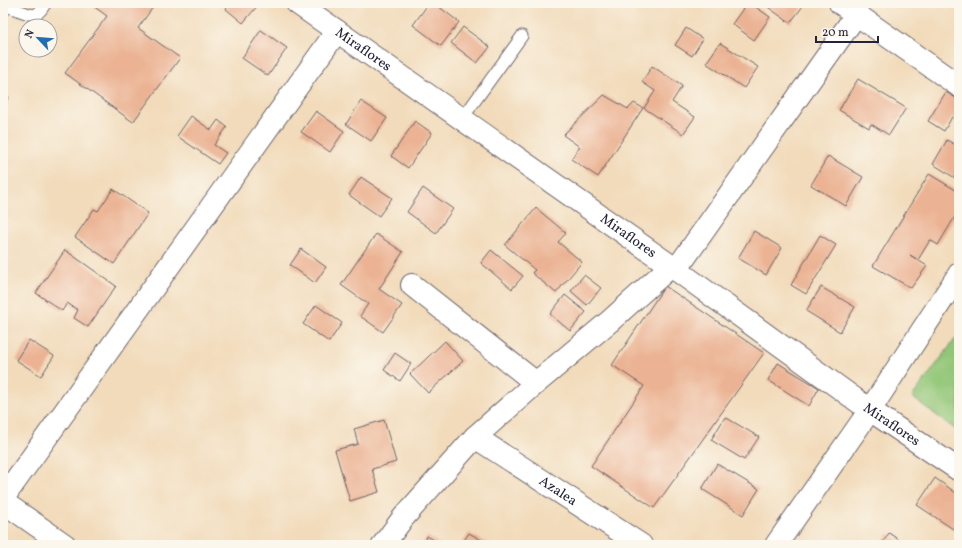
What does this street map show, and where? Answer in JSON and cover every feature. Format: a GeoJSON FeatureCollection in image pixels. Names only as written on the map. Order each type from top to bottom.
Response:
{"type":"FeatureCollection","features":[{"type":"Feature","properties":{"kind":"street","name":"Miraflores"},"geometry":{"type":"LineString","coordinates":[[297,3],[674,268],[870,410],[959,470]]}},
{"type":"Feature","properties":{"kind":"street"},"geometry":{"type":"LineString","coordinates":[[383,545],[403,518],[475,437],[536,383],[674,268],[848,9],[959,86]]}},
{"type":"Feature","properties":{"kind":"street"},"geometry":{"type":"LineString","coordinates":[[3,498],[337,31]]}},
{"type":"Feature","properties":{"kind":"street"},"geometry":{"type":"LineString","coordinates":[[776,545],[870,410],[959,274]]}},
{"type":"Feature","properties":{"kind":"street"},"geometry":{"type":"LineString","coordinates":[[412,285],[536,383]]}},
{"type":"Feature","properties":{"kind":"street","name":"Azalea"},"geometry":{"type":"LineString","coordinates":[[475,437],[642,545]]}},
{"type":"Feature","properties":{"kind":"street"},"geometry":{"type":"LineString","coordinates":[[3,502],[64,545]]}},
{"type":"Feature","properties":{"kind":"lane"},"geometry":{"type":"LineString","coordinates":[[3,4],[29,14],[36,14],[42,10],[46,3]]}},
{"type":"Feature","properties":{"kind":"lane"},"geometry":{"type":"LineString","coordinates":[[462,119],[522,36]]}},
{"type":"Feature","properties":{"kind":"green space"},"geometry":{"type":"Polygon","coordinates":[[[959,334],[959,432],[912,397],[959,334]]]}},
{"type":"Feature","properties":{"kind":"building"},"geometry":{"type":"Polygon","coordinates":[[[89,3],[156,3],[138,28],[180,58],[133,122],[65,73],[107,16],[89,3]]]}},
{"type":"Feature","properties":{"kind":"building"},"geometry":{"type":"Polygon","coordinates":[[[230,3],[259,4],[243,23],[226,9],[230,3]]]}},
{"type":"Feature","properties":{"kind":"building"},"geometry":{"type":"Polygon","coordinates":[[[429,3],[434,3],[459,22],[441,46],[413,25],[429,3]]]}},
{"type":"Feature","properties":{"kind":"building"},"geometry":{"type":"Polygon","coordinates":[[[747,3],[750,3],[770,17],[754,40],[732,24],[747,3]]]}},
{"type":"Feature","properties":{"kind":"building"},"geometry":{"type":"Polygon","coordinates":[[[766,3],[799,3],[803,6],[790,23],[765,5],[766,3]]]}},
{"type":"Feature","properties":{"kind":"building"},"geometry":{"type":"Polygon","coordinates":[[[463,27],[490,47],[477,63],[451,43],[463,27]]]}},
{"type":"Feature","properties":{"kind":"building"},"geometry":{"type":"Polygon","coordinates":[[[686,28],[703,39],[692,56],[675,45],[686,28]]]}},
{"type":"Feature","properties":{"kind":"building"},"geometry":{"type":"Polygon","coordinates":[[[261,30],[287,48],[268,76],[242,58],[261,30]]]}},
{"type":"Feature","properties":{"kind":"building"},"geometry":{"type":"Polygon","coordinates":[[[720,43],[758,67],[744,88],[706,63],[720,43]]]}},
{"type":"Feature","properties":{"kind":"building"},"geometry":{"type":"Polygon","coordinates":[[[652,66],[682,86],[672,102],[695,117],[683,134],[644,108],[655,91],[642,82],[652,66]]]}},
{"type":"Feature","properties":{"kind":"building"},"geometry":{"type":"Polygon","coordinates":[[[858,79],[906,108],[889,135],[871,124],[869,128],[839,110],[858,79]]]}},
{"type":"Feature","properties":{"kind":"building"},"geometry":{"type":"Polygon","coordinates":[[[946,92],[959,100],[959,122],[952,117],[944,131],[928,121],[946,92]]]}},
{"type":"Feature","properties":{"kind":"building"},"geometry":{"type":"Polygon","coordinates":[[[3,94],[9,97],[3,107],[3,94]]]}},
{"type":"Feature","properties":{"kind":"building"},"geometry":{"type":"Polygon","coordinates":[[[604,95],[628,109],[634,103],[643,108],[598,177],[571,159],[580,147],[563,135],[604,95]]]}},
{"type":"Feature","properties":{"kind":"building"},"geometry":{"type":"Polygon","coordinates":[[[361,101],[387,118],[371,141],[346,124],[361,101]]]}},
{"type":"Feature","properties":{"kind":"building"},"geometry":{"type":"Polygon","coordinates":[[[316,111],[344,131],[330,152],[301,132],[316,111]]]}},
{"type":"Feature","properties":{"kind":"building"},"geometry":{"type":"Polygon","coordinates":[[[191,116],[211,130],[218,120],[227,127],[214,145],[226,153],[218,164],[177,136],[191,116]]]}},
{"type":"Feature","properties":{"kind":"building"},"geometry":{"type":"Polygon","coordinates":[[[415,121],[432,133],[408,168],[391,156],[415,121]]]}},
{"type":"Feature","properties":{"kind":"building"},"geometry":{"type":"Polygon","coordinates":[[[947,140],[959,147],[959,171],[955,178],[933,164],[947,140]]]}},
{"type":"Feature","properties":{"kind":"building"},"geometry":{"type":"Polygon","coordinates":[[[828,156],[863,177],[846,206],[811,185],[828,156]]]}},
{"type":"Feature","properties":{"kind":"building"},"geometry":{"type":"Polygon","coordinates":[[[929,174],[959,192],[959,210],[938,245],[930,240],[918,260],[910,255],[927,266],[911,288],[873,266],[929,174]]]}},
{"type":"Feature","properties":{"kind":"building"},"geometry":{"type":"Polygon","coordinates":[[[361,177],[392,198],[379,216],[349,195],[361,177]]]}},
{"type":"Feature","properties":{"kind":"building"},"geometry":{"type":"Polygon","coordinates":[[[423,188],[453,209],[436,233],[407,212],[423,188]]]}},
{"type":"Feature","properties":{"kind":"building"},"geometry":{"type":"Polygon","coordinates":[[[113,189],[148,213],[114,264],[75,237],[94,209],[98,211],[113,189]]]}},
{"type":"Feature","properties":{"kind":"building"},"geometry":{"type":"Polygon","coordinates":[[[536,208],[566,233],[558,242],[582,262],[556,293],[532,273],[535,270],[505,245],[536,208]]]}},
{"type":"Feature","properties":{"kind":"building"},"geometry":{"type":"Polygon","coordinates":[[[754,231],[782,248],[766,275],[738,258],[754,231]]]}},
{"type":"Feature","properties":{"kind":"building"},"geometry":{"type":"Polygon","coordinates":[[[376,234],[403,252],[379,289],[402,305],[383,332],[360,316],[368,304],[341,285],[376,234]]]}},
{"type":"Feature","properties":{"kind":"building"},"geometry":{"type":"Polygon","coordinates":[[[820,235],[836,245],[806,294],[791,285],[820,235]]]}},
{"type":"Feature","properties":{"kind":"building"},"geometry":{"type":"Polygon","coordinates":[[[301,249],[326,267],[315,283],[290,265],[301,249]]]}},
{"type":"Feature","properties":{"kind":"building"},"geometry":{"type":"Polygon","coordinates":[[[65,250],[116,286],[88,327],[74,318],[78,310],[67,303],[62,311],[36,293],[65,250]]]}},
{"type":"Feature","properties":{"kind":"building"},"geometry":{"type":"Polygon","coordinates":[[[491,250],[523,276],[512,289],[481,263],[491,250]]]}},
{"type":"Feature","properties":{"kind":"building"},"geometry":{"type":"Polygon","coordinates":[[[584,275],[601,288],[587,305],[571,291],[584,275]]]}},
{"type":"Feature","properties":{"kind":"building"},"geometry":{"type":"Polygon","coordinates":[[[665,286],[764,353],[654,508],[591,466],[644,386],[612,365],[665,286]]]}},
{"type":"Feature","properties":{"kind":"building"},"geometry":{"type":"Polygon","coordinates":[[[821,287],[855,307],[840,332],[806,311],[821,287]]]}},
{"type":"Feature","properties":{"kind":"building"},"geometry":{"type":"Polygon","coordinates":[[[565,295],[586,312],[570,331],[550,314],[565,295]]]}},
{"type":"Feature","properties":{"kind":"building"},"geometry":{"type":"Polygon","coordinates":[[[316,305],[342,323],[329,342],[303,324],[316,305]]]}},
{"type":"Feature","properties":{"kind":"building"},"geometry":{"type":"Polygon","coordinates":[[[29,340],[54,356],[41,376],[16,360],[29,340]]]}},
{"type":"Feature","properties":{"kind":"building"},"geometry":{"type":"Polygon","coordinates":[[[445,341],[463,361],[428,393],[410,374],[445,341]]]}},
{"type":"Feature","properties":{"kind":"building"},"geometry":{"type":"Polygon","coordinates":[[[395,353],[411,364],[400,381],[384,370],[395,353]]]}},
{"type":"Feature","properties":{"kind":"building"},"geometry":{"type":"Polygon","coordinates":[[[778,363],[819,388],[809,406],[768,380],[778,363]]]}},
{"type":"Feature","properties":{"kind":"building"},"geometry":{"type":"Polygon","coordinates":[[[725,417],[759,437],[744,460],[711,440],[725,417]]]}},
{"type":"Feature","properties":{"kind":"building"},"geometry":{"type":"Polygon","coordinates":[[[384,420],[396,462],[372,469],[379,492],[350,501],[335,450],[358,444],[354,429],[384,420]]]}},
{"type":"Feature","properties":{"kind":"building"},"geometry":{"type":"Polygon","coordinates":[[[717,464],[759,489],[743,515],[702,489],[717,464]]]}},
{"type":"Feature","properties":{"kind":"building"},"geometry":{"type":"Polygon","coordinates":[[[935,478],[959,495],[959,533],[917,505],[935,478]]]}},
{"type":"Feature","properties":{"kind":"building"},"geometry":{"type":"Polygon","coordinates":[[[469,533],[490,545],[461,545],[469,533]]]}},
{"type":"Feature","properties":{"kind":"building"},"geometry":{"type":"Polygon","coordinates":[[[889,533],[906,545],[881,545],[889,533]]]}},
{"type":"Feature","properties":{"kind":"building"},"geometry":{"type":"Polygon","coordinates":[[[427,536],[442,545],[422,545],[427,536]]]}}]}
